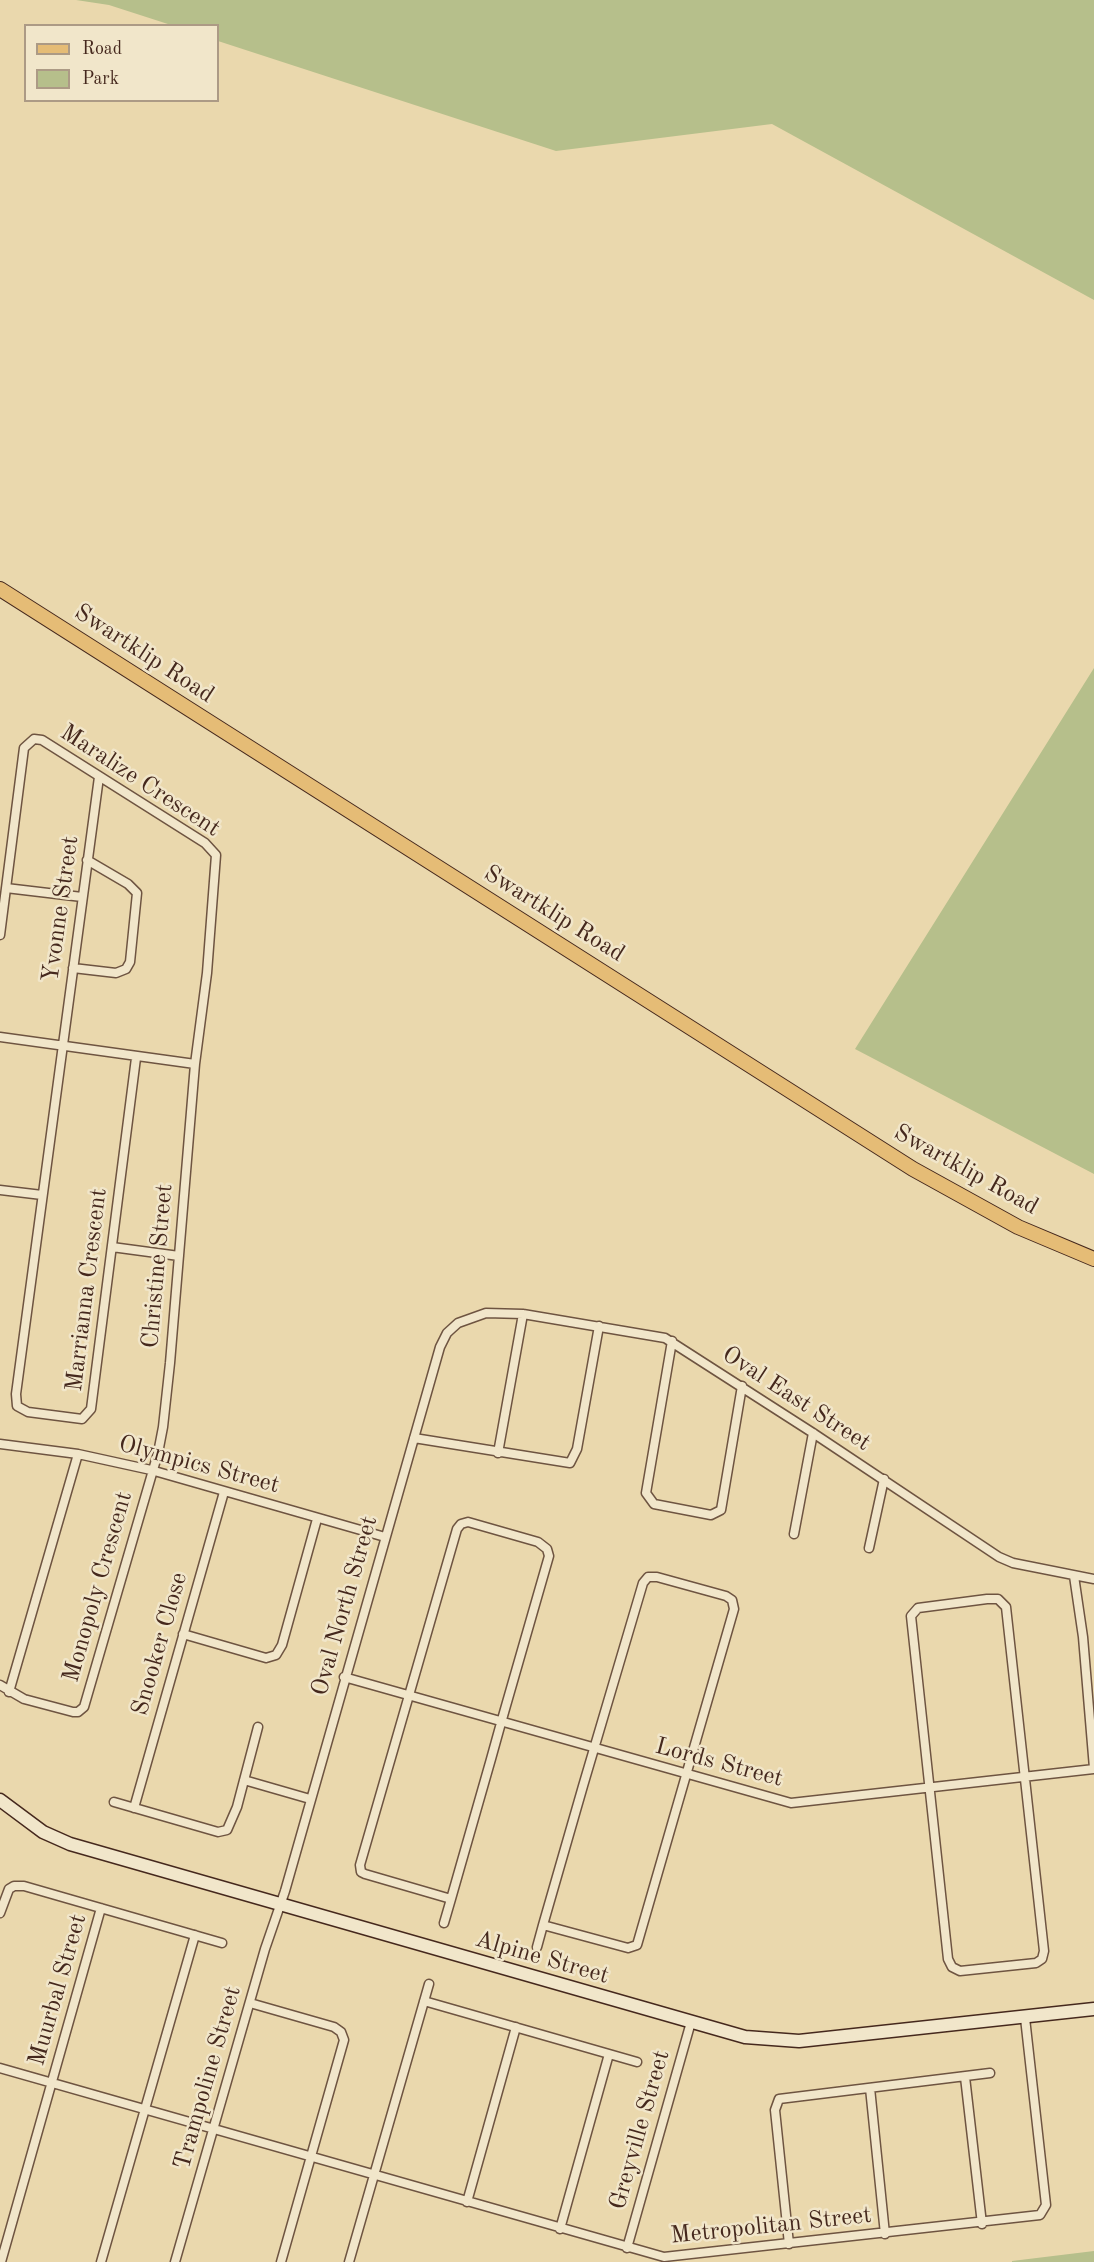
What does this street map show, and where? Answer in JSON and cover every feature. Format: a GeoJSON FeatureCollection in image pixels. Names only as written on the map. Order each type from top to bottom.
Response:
{"type":"FeatureCollection","features":[{"type":"Feature","properties":{"kind":"main road","name":"Swartklip Road"},"geometry":{"type":"LineString","coordinates":[[0,589],[913,1169],[1018,1227],[1094,1259]]}},
{"type":"Feature","properties":{"kind":"street","name":"Maralize Crescent"},"geometry":{"type":"LineString","coordinates":[[0,935],[27,744],[34,739],[42,740],[210,846],[216,855],[207,973],[195,1064]]}},
{"type":"Feature","properties":{"kind":"street","name":"Yvonne Street"},"geometry":{"type":"LineString","coordinates":[[61,1047],[99,777]]}},
{"type":"Feature","properties":{"kind":"street"},"geometry":{"type":"LineString","coordinates":[[73,968],[116,973],[126,969],[130,962],[137,893],[128,884],[87,860]]}},
{"type":"Feature","properties":{"kind":"street"},"geometry":{"type":"LineString","coordinates":[[6,888],[82,897]]}},
{"type":"Feature","properties":{"kind":"street"},"geometry":{"type":"LineString","coordinates":[[0,1039],[195,1064]]}},
{"type":"Feature","properties":{"kind":"street","name":"Marrianna Crescent"},"geometry":{"type":"LineString","coordinates":[[61,1047],[16,1394],[17,1406],[21,1410],[78,1419],[90,1413],[136,1058]]}},
{"type":"Feature","properties":{"kind":"street","name":"Christine Street"},"geometry":{"type":"LineString","coordinates":[[151,1470],[163,1427],[195,1064]]}},
{"type":"Feature","properties":{"kind":"street"},"geometry":{"type":"LineString","coordinates":[[0,1190],[42,1195]]}},
{"type":"Feature","properties":{"kind":"street"},"geometry":{"type":"LineString","coordinates":[[112,1247],[178,1256]]}},
{"type":"Feature","properties":{"kind":"street","name":"Oval East Street"},"geometry":{"type":"LineString","coordinates":[[458,1323],[486,1313],[523,1314],[672,1341],[1005,1560],[1094,1579]]}},
{"type":"Feature","properties":{"kind":"street"},"geometry":{"type":"LineString","coordinates":[[498,1453],[523,1314]]}},
{"type":"Feature","properties":{"kind":"street","name":"Oval North Street"},"geometry":{"type":"LineString","coordinates":[[279,1905],[442,1342],[458,1323]]}},
{"type":"Feature","properties":{"kind":"street"},"geometry":{"type":"LineString","coordinates":[[414,1438],[564,1465],[574,1460],[599,1326]]}},
{"type":"Feature","properties":{"kind":"street"},"geometry":{"type":"LineString","coordinates":[[672,1341],[646,1493],[654,1504],[711,1515],[721,1510],[742,1386]]}},
{"type":"Feature","properties":{"kind":"street"},"geometry":{"type":"LineString","coordinates":[[794,1534],[813,1432]]}},
{"type":"Feature","properties":{"kind":"street","name":"Olympics Street"},"geometry":{"type":"LineString","coordinates":[[0,1446],[78,1454],[151,1470],[385,1537]]}},
{"type":"Feature","properties":{"kind":"street"},"geometry":{"type":"LineString","coordinates":[[9,1692],[78,1454]]}},
{"type":"Feature","properties":{"kind":"street","name":"Monopoly Crescent"},"geometry":{"type":"LineString","coordinates":[[0,1685],[9,1692],[73,1712],[78,1712],[84,1707],[151,1470]]}},
{"type":"Feature","properties":{"kind":"street"},"geometry":{"type":"LineString","coordinates":[[869,1548],[884,1479]]}},
{"type":"Feature","properties":{"kind":"street","name":"Snooker Close"},"geometry":{"type":"LineString","coordinates":[[134,1808],[224,1492]]}},
{"type":"Feature","properties":{"kind":"street"},"geometry":{"type":"LineString","coordinates":[[183,1634],[266,1658],[276,1655],[282,1645],[317,1519]]}},
{"type":"Feature","properties":{"kind":"street"},"geometry":{"type":"LineString","coordinates":[[444,1923],[451,1899],[501,1722],[549,1556],[547,1549],[538,1542],[468,1522],[459,1526],[407,1695],[360,1869],[365,1874],[451,1899]]}},
{"type":"Feature","properties":{"kind":"street"},"geometry":{"type":"LineString","coordinates":[[1074,1576],[1090,1672],[1094,1769]]}},
{"type":"Feature","properties":{"kind":"street"},"geometry":{"type":"LineString","coordinates":[[537,1947],[543,1925],[594,1749],[643,1583],[648,1577],[657,1577],[732,1600],[734,1609],[637,1945],[628,1948],[543,1925]]}},
{"type":"Feature","properties":{"kind":"street"},"geometry":{"type":"LineString","coordinates":[[998,1599],[1006,1607],[1044,1951],[1042,1959],[1036,1963],[960,1971],[952,1967],[948,1959],[929,1786],[911,1616],[918,1608],[998,1599]]}},
{"type":"Feature","properties":{"kind":"street","name":"Lords Street"},"geometry":{"type":"LineString","coordinates":[[344,1677],[791,1803],[1094,1769]]}},
{"type":"Feature","properties":{"kind":"street"},"geometry":{"type":"LineString","coordinates":[[114,1802],[223,1832],[232,1822],[258,1727]]}},
{"type":"Feature","properties":{"kind":"street"},"geometry":{"type":"LineString","coordinates":[[244,1780],[310,1799]]}},
{"type":"Feature","properties":{"kind":"street","name":"Alpine Street"},"geometry":{"type":"LineString","coordinates":[[0,1800],[43,1832],[70,1844],[745,2037],[789,2041],[1094,2009]]}},
{"type":"Feature","properties":{"kind":"street"},"geometry":{"type":"LineString","coordinates":[[0,1914],[6,1893],[14,1886],[24,1886],[222,1943]]}},
{"type":"Feature","properties":{"kind":"street","name":"Trampoline Street"},"geometry":{"type":"LineString","coordinates":[[176,2262],[279,1905]]}},
{"type":"Feature","properties":{"kind":"street","name":"Muurbal Street"},"geometry":{"type":"LineString","coordinates":[[1,2262],[101,1908]]}},
{"type":"Feature","properties":{"kind":"street"},"geometry":{"type":"LineString","coordinates":[[101,2262],[195,1935]]}},
{"type":"Feature","properties":{"kind":"street"},"geometry":{"type":"LineString","coordinates":[[350,2262],[429,1984]]}},
{"type":"Feature","properties":{"kind":"street"},"geometry":{"type":"LineString","coordinates":[[424,2001],[637,2062]]}},
{"type":"Feature","properties":{"kind":"street"},"geometry":{"type":"LineString","coordinates":[[250,2003],[334,2027],[341,2032],[344,2040],[281,2262]]}},
{"type":"Feature","properties":{"kind":"street","name":"Metropolitan Street"},"geometry":{"type":"LineString","coordinates":[[0,2068],[664,2257],[1035,2218],[1046,2208],[1025,2018]]}},
{"type":"Feature","properties":{"kind":"street","name":"Greyville Street"},"geometry":{"type":"LineString","coordinates":[[627,2248],[691,2022]]}},
{"type":"Feature","properties":{"kind":"street"},"geometry":{"type":"LineString","coordinates":[[466,2202],[516,2027]]}},
{"type":"Feature","properties":{"kind":"street"},"geometry":{"type":"LineString","coordinates":[[560,2229],[609,2054]]}},
{"type":"Feature","properties":{"kind":"street"},"geometry":{"type":"LineString","coordinates":[[789,2244],[776,2103],[785,2097],[990,2073]]}},
{"type":"Feature","properties":{"kind":"street"},"geometry":{"type":"LineString","coordinates":[[965,2077],[982,2224]]}},
{"type":"Feature","properties":{"kind":"street"},"geometry":{"type":"LineString","coordinates":[[870,2088],[885,2234]]}},
{"type":"Feature","properties":{"kind":"green space"},"geometry":{"type":"Polygon","coordinates":[[[76,0],[1094,0],[1094,300],[772,124],[556,151],[219,41],[219,24],[168,24],[109,5],[76,0]]]}},
{"type":"Feature","properties":{"kind":"green space"},"geometry":{"type":"Polygon","coordinates":[[[1094,668],[1094,1174],[855,1049],[1094,668]]]}},
{"type":"Feature","properties":{"kind":"green space"},"geometry":{"type":"Polygon","coordinates":[[[1094,2251],[1094,2262],[1012,2262],[1012,2261],[1094,2251]]]}}]}
